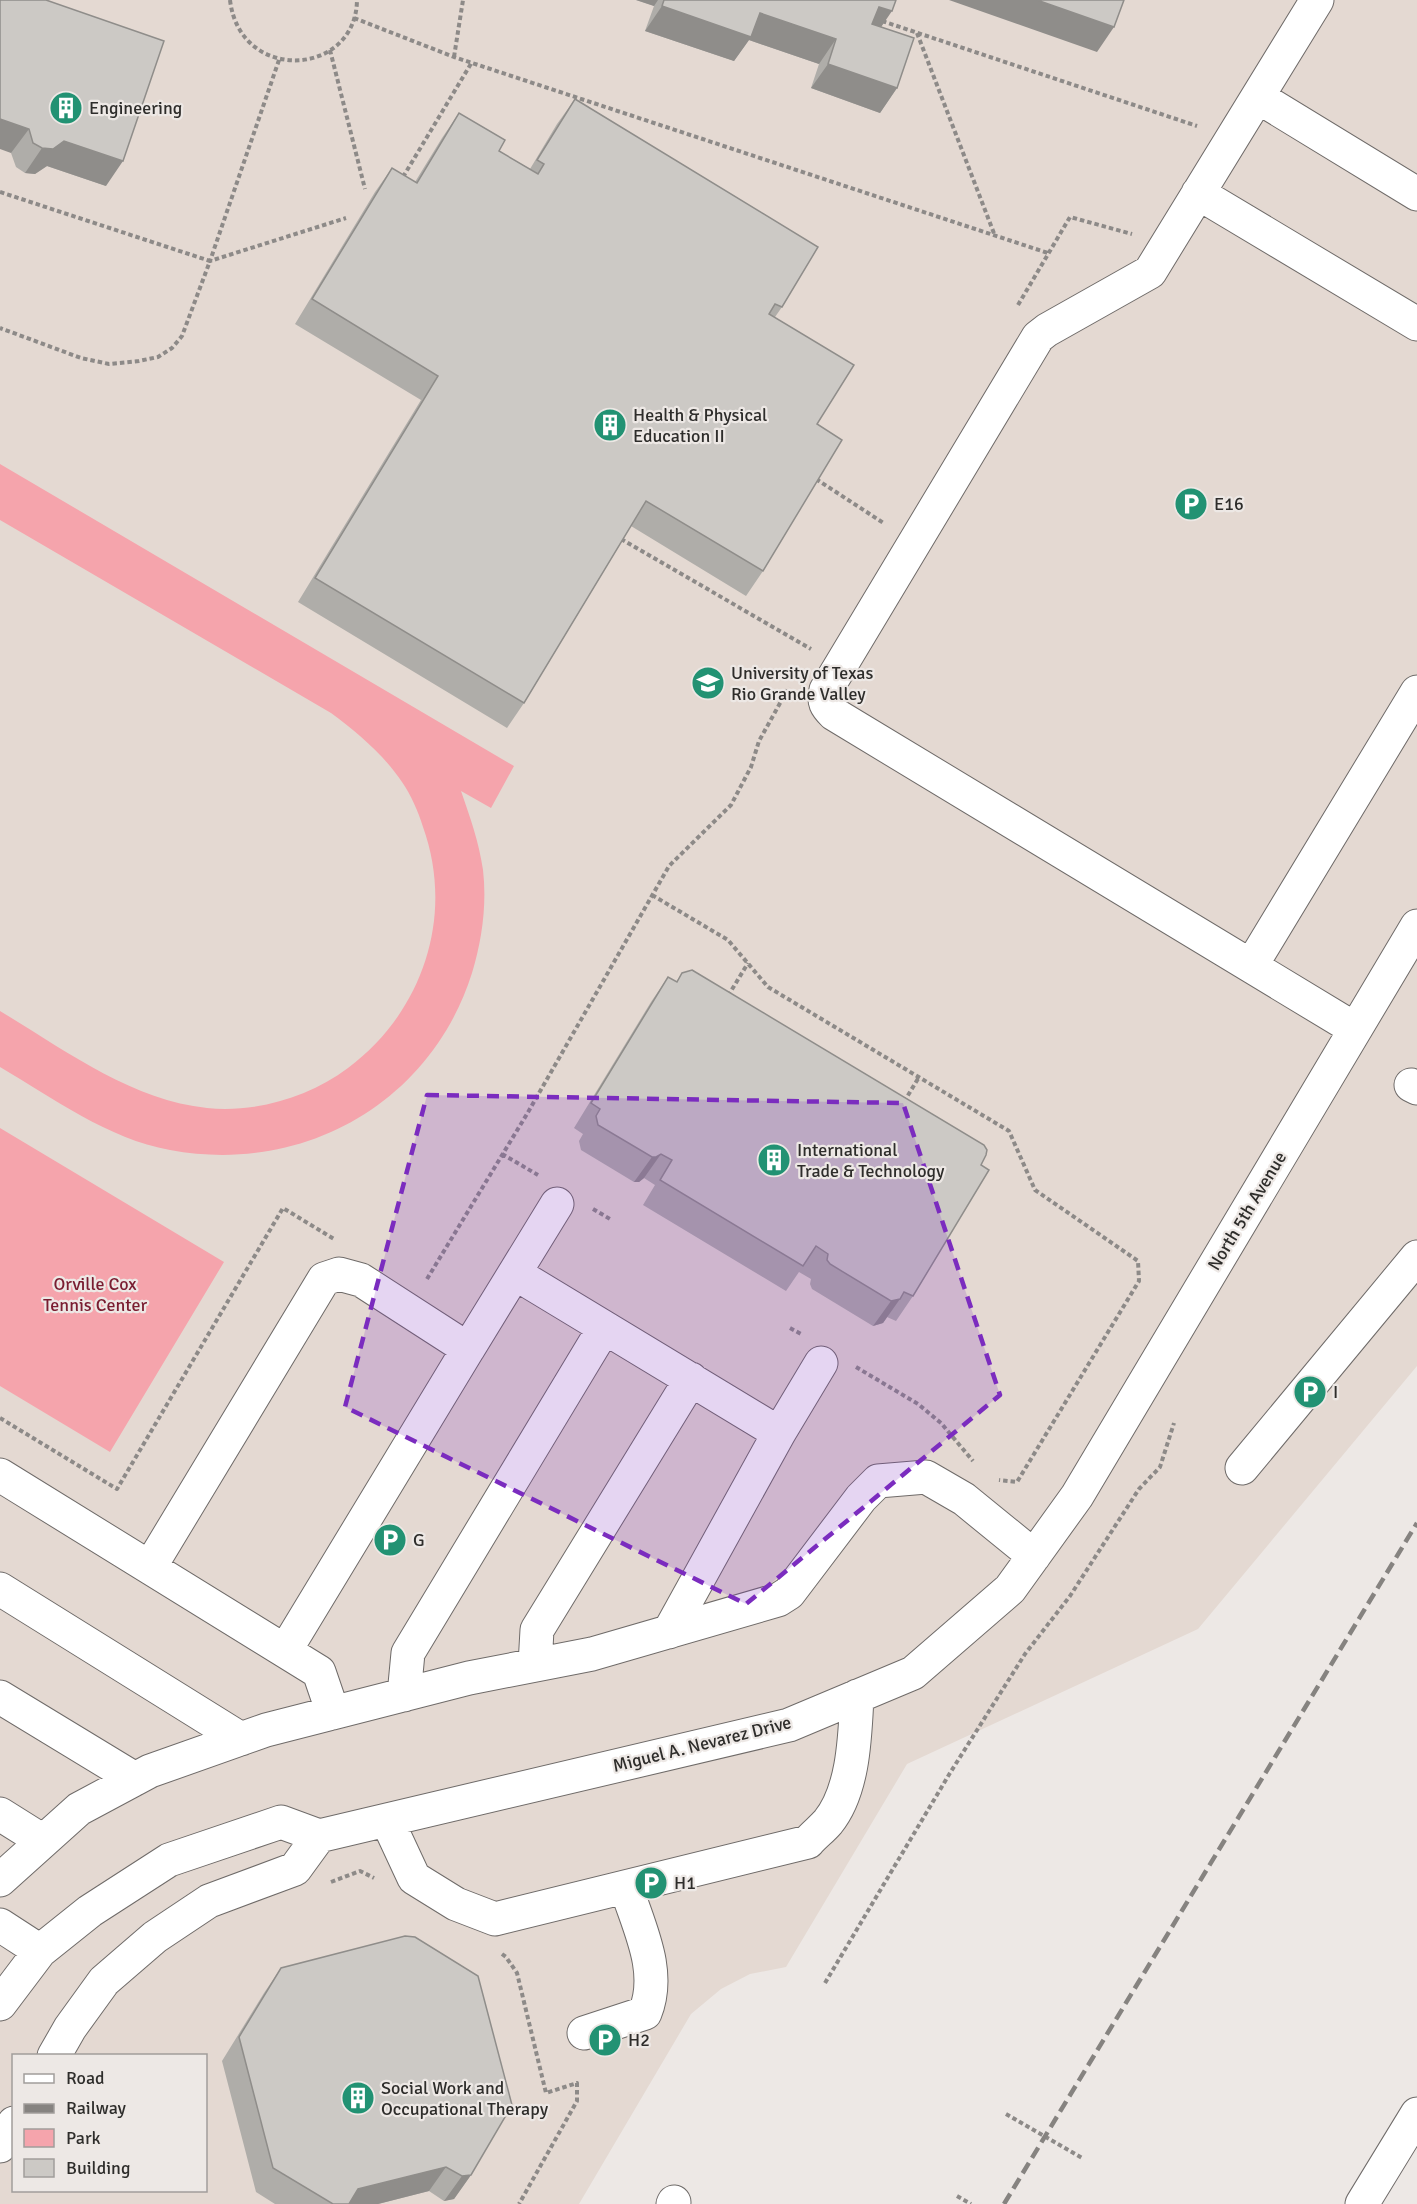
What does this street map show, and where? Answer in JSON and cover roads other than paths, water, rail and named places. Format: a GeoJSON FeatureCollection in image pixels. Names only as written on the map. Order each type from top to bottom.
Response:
{"type":"FeatureCollection","features":[{"type":"Feature","properties":{"kind":"street"},"geometry":{"type":"LineString","coordinates":[[1317,0],[1150,272],[1038,337],[826,690],[824,698],[825,706],[834,714],[1355,1029]]}},
{"type":"Feature","properties":{"kind":"street"},"geometry":{"type":"LineString","coordinates":[[1258,97],[1417,194]]}},
{"type":"Feature","properties":{"kind":"street"},"geometry":{"type":"LineString","coordinates":[[1198,193],[1417,324]]}},
{"type":"Feature","properties":{"kind":"street"},"geometry":{"type":"LineString","coordinates":[[1251,966],[1417,692]]}},
{"type":"Feature","properties":{"kind":"street","name":"North 5th Avenue"},"geometry":{"type":"LineString","coordinates":[[1077,1496],[1355,1029],[1412,944]]}},
{"type":"Feature","properties":{"kind":"street"},"geometry":{"type":"LineString","coordinates":[[285,1651],[558,1204]]}},
{"type":"Feature","properties":{"kind":"street"},"geometry":{"type":"LineString","coordinates":[[1242,1468],[1417,1257]]}},
{"type":"Feature","properties":{"kind":"street"},"geometry":{"type":"LineString","coordinates":[[150,1567],[324,1279],[339,1274],[361,1280],[468,1349]]}},
{"type":"Feature","properties":{"kind":"street"},"geometry":{"type":"LineString","coordinates":[[516,1275],[779,1433]]}},
{"type":"Feature","properties":{"kind":"street"},"geometry":{"type":"LineString","coordinates":[[404,1695],[408,1653],[604,1328]]}},
{"type":"Feature","properties":{"kind":"street"},"geometry":{"type":"LineString","coordinates":[[669,1632],[779,1433],[827,1355]]}},
{"type":"Feature","properties":{"kind":"street"},"geometry":{"type":"LineString","coordinates":[[535,1665],[537,1630],[691,1379]]}},
{"type":"Feature","properties":{"kind":"street"},"geometry":{"type":"LineString","coordinates":[[0,1475],[319,1672],[333,1713]]}},
{"type":"Feature","properties":{"kind":"street"},"geometry":{"type":"LineString","coordinates":[[0,1880],[79,1809],[150,1771],[266,1730],[469,1678],[592,1654],[778,1600],[789,1593],[861,1498],[878,1481],[926,1477],[964,1499],[1034,1556]]}},
{"type":"Feature","properties":{"kind":"street","name":"Miguel A. Nevarez Drive"},"geometry":{"type":"LineString","coordinates":[[319,1836],[789,1725],[913,1673],[1010,1589],[1077,1496]]}},
{"type":"Feature","properties":{"kind":"street"},"geometry":{"type":"LineString","coordinates":[[0,1589],[241,1739]]}},
{"type":"Feature","properties":{"kind":"street"},"geometry":{"type":"LineString","coordinates":[[387,1820],[414,1878],[456,1904],[495,1919],[808,1842],[829,1821],[844,1790],[854,1752],[857,1696]]}},
{"type":"Feature","properties":{"kind":"street"},"geometry":{"type":"LineString","coordinates":[[0,1697],[135,1779]]}},
{"type":"Feature","properties":{"kind":"street"},"geometry":{"type":"LineString","coordinates":[[0,1815],[43,1841]]}},
{"type":"Feature","properties":{"kind":"street"},"geometry":{"type":"LineString","coordinates":[[0,2004],[40,1951],[90,1911],[169,1860],[281,1822],[319,1836],[295,1869],[209,1901],[155,1937],[104,1981],[70,2028],[55,2054]]}},
{"type":"Feature","properties":{"kind":"street"},"geometry":{"type":"LineString","coordinates":[[584,2033],[645,2013],[652,1997],[652,1967],[626,1887]]}},
{"type":"Feature","properties":{"kind":"street"},"geometry":{"type":"LineString","coordinates":[[0,1924],[40,1951]]}},
{"type":"Feature","properties":{"kind":"street"},"geometry":{"type":"LineString","coordinates":[[1362,2204],[1417,2114]]}},
{"type":"Feature","properties":{"kind":"street"},"geometry":{"type":"LineString","coordinates":[[0,2146],[12,2126]]}},
{"type":"Feature","properties":{"kind":"railway"},"geometry":{"type":"LineString","coordinates":[[1004,2204],[1417,1523]]}},
{"type":"Feature","properties":{"kind":"place","name":"Engineering"},"geometry":{"type":"Point","coordinates":[66,108]}},
{"type":"Feature","properties":{"kind":"place","name":"Health & Physical Education II"},"geometry":{"type":"Point","coordinates":[610,425]}},
{"type":"Feature","properties":{"kind":"place","name":"E16"},"geometry":{"type":"Point","coordinates":[1191,504]}},
{"type":"Feature","properties":{"kind":"place","name":"University of Texas Rio Grande Valley"},"geometry":{"type":"Point","coordinates":[708,683]}},
{"type":"Feature","properties":{"kind":"place","name":"International Trade & Technology"},"geometry":{"type":"Point","coordinates":[774,1160]}},
{"type":"Feature","properties":{"kind":"place","name":"I"},"geometry":{"type":"Point","coordinates":[1310,1392]}},
{"type":"Feature","properties":{"kind":"place","name":"G"},"geometry":{"type":"Point","coordinates":[390,1540]}},
{"type":"Feature","properties":{"kind":"place","name":"H1"},"geometry":{"type":"Point","coordinates":[651,1883]}},
{"type":"Feature","properties":{"kind":"place","name":"H2"},"geometry":{"type":"Point","coordinates":[605,2040]}},
{"type":"Feature","properties":{"kind":"place","name":"Social Work and Occupational Therapy"},"geometry":{"type":"Point","coordinates":[358,2098]}},
{"type":"Feature","properties":{"kind":"park label","name":"Orville Cox Tennis Center"},"geometry":{"type":"Point","coordinates":[95,1294]}}]}
